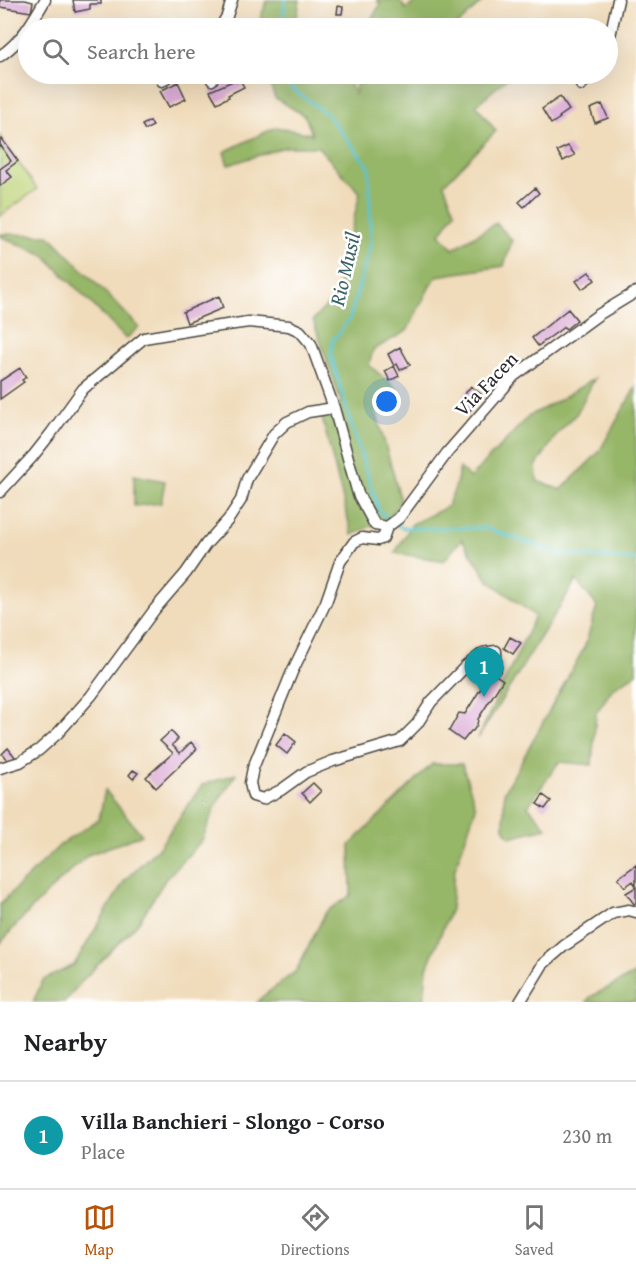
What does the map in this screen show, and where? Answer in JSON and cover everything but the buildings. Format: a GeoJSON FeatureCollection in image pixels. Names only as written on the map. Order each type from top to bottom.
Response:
{"type":"FeatureCollection","features":[{"type":"Feature","properties":{"kind":"street"},"geometry":{"type":"LineString","coordinates":[[34,18],[45,0]]}},
{"type":"Feature","properties":{"kind":"street"},"geometry":{"type":"LineString","coordinates":[[226,18],[231,0]]}},
{"type":"Feature","properties":{"kind":"street"},"geometry":{"type":"LineString","coordinates":[[614,18],[618,0]]}},
{"type":"Feature","properties":{"kind":"street"},"geometry":{"type":"LineString","coordinates":[[0,56],[18,41]]}},
{"type":"Feature","properties":{"kind":"street","name":"Via Facen"},"geometry":{"type":"LineString","coordinates":[[496,668],[496,651],[483,653],[447,684],[431,702],[417,724],[399,741],[306,772],[263,800],[253,796],[250,783],[253,768],[292,672],[326,602],[340,562],[354,542],[362,538],[378,540],[383,538],[387,527],[399,518],[447,453],[514,376],[598,315],[636,292]]}},
{"type":"Feature","properties":{"kind":"street"},"geometry":{"type":"LineString","coordinates":[[0,492],[46,440],[83,390],[144,338],[249,322],[289,326],[300,331],[311,344],[334,408],[358,494],[375,525],[387,527]]}},
{"type":"Feature","properties":{"kind":"street"},"geometry":{"type":"LineString","coordinates":[[0,768],[20,762],[39,750],[58,733],[91,696],[154,609],[228,520],[241,500],[247,479],[274,434],[287,422],[308,412],[334,408]]}},
{"type":"Feature","properties":{"kind":"street"},"geometry":{"type":"LineString","coordinates":[[520,1002],[543,964],[564,946],[613,914],[634,909]]}},
{"type":"Feature","properties":{"kind":"green space"},"geometry":{"type":"Polygon","coordinates":[[[267,0],[300,0],[297,18],[261,18],[267,0]]]}},
{"type":"Feature","properties":{"kind":"green space"},"geometry":{"type":"Polygon","coordinates":[[[377,0],[399,0],[406,9],[418,0],[484,0],[465,18],[372,18],[380,5],[377,0]]]}},
{"type":"Feature","properties":{"kind":"green space"},"geometry":{"type":"Polygon","coordinates":[[[270,84],[350,84],[355,94],[356,84],[500,84],[476,105],[496,131],[444,184],[455,212],[440,234],[453,249],[496,223],[512,240],[504,266],[437,276],[407,331],[373,350],[369,365],[397,389],[376,412],[401,501],[390,517],[352,535],[322,418],[341,402],[313,320],[335,297],[360,193],[318,147],[285,147],[228,165],[224,152],[276,127],[312,134],[305,116],[275,98],[270,84]]]}},
{"type":"Feature","properties":{"kind":"green space"},"geometry":{"type":"Polygon","coordinates":[[[0,136],[37,189],[0,216],[0,136]]]}},
{"type":"Feature","properties":{"kind":"green space"},"geometry":{"type":"Polygon","coordinates":[[[0,234],[49,235],[139,327],[126,339],[45,256],[0,234]]]}},
{"type":"Feature","properties":{"kind":"green space"},"geometry":{"type":"Polygon","coordinates":[[[595,378],[577,413],[557,434],[536,466],[537,481],[561,490],[599,452],[636,386],[636,674],[613,688],[596,713],[592,765],[559,762],[528,806],[547,828],[510,837],[504,828],[504,793],[585,646],[597,606],[576,580],[478,738],[535,616],[488,580],[462,539],[444,561],[395,553],[412,524],[447,507],[460,468],[470,478],[529,416],[595,378]]]}},
{"type":"Feature","properties":{"kind":"green space"},"geometry":{"type":"Polygon","coordinates":[[[134,475],[165,481],[161,503],[134,506],[134,475]]]}},
{"type":"Feature","properties":{"kind":"green space"},"geometry":{"type":"Polygon","coordinates":[[[432,764],[462,764],[476,807],[454,872],[451,909],[427,968],[424,1002],[257,1002],[296,971],[326,912],[351,895],[350,845],[432,764]]]}},
{"type":"Feature","properties":{"kind":"green space"},"geometry":{"type":"Polygon","coordinates":[[[236,774],[216,805],[202,840],[165,880],[138,923],[80,983],[65,1002],[33,1002],[43,980],[74,965],[125,880],[160,846],[202,785],[236,774]]]}},
{"type":"Feature","properties":{"kind":"green space"},"geometry":{"type":"Polygon","coordinates":[[[105,790],[142,835],[88,855],[47,893],[0,944],[0,904],[60,845],[99,819],[105,790]]]}},
{"type":"Feature","properties":{"kind":"green space"},"geometry":{"type":"Polygon","coordinates":[[[636,973],[636,1002],[586,1002],[590,997],[636,973]]]}},
{"type":"Feature","properties":{"kind":"waterway","name":"Rio Musil"},"geometry":{"type":"LineString","coordinates":[[283,18],[285,0]]}},
{"type":"Feature","properties":{"kind":"waterway","name":"Rio Musil"},"geometry":{"type":"LineString","coordinates":[[290,84],[291,88],[327,114],[369,167],[371,243],[350,318],[333,339],[331,355],[379,511],[402,528],[485,528],[561,554],[636,560]]}},
{"type":"Feature","properties":{"kind":"place","name":"Villa Banchieri - Slongo - Corso"},"geometry":{"type":"Point","coordinates":[484,697]}}]}
